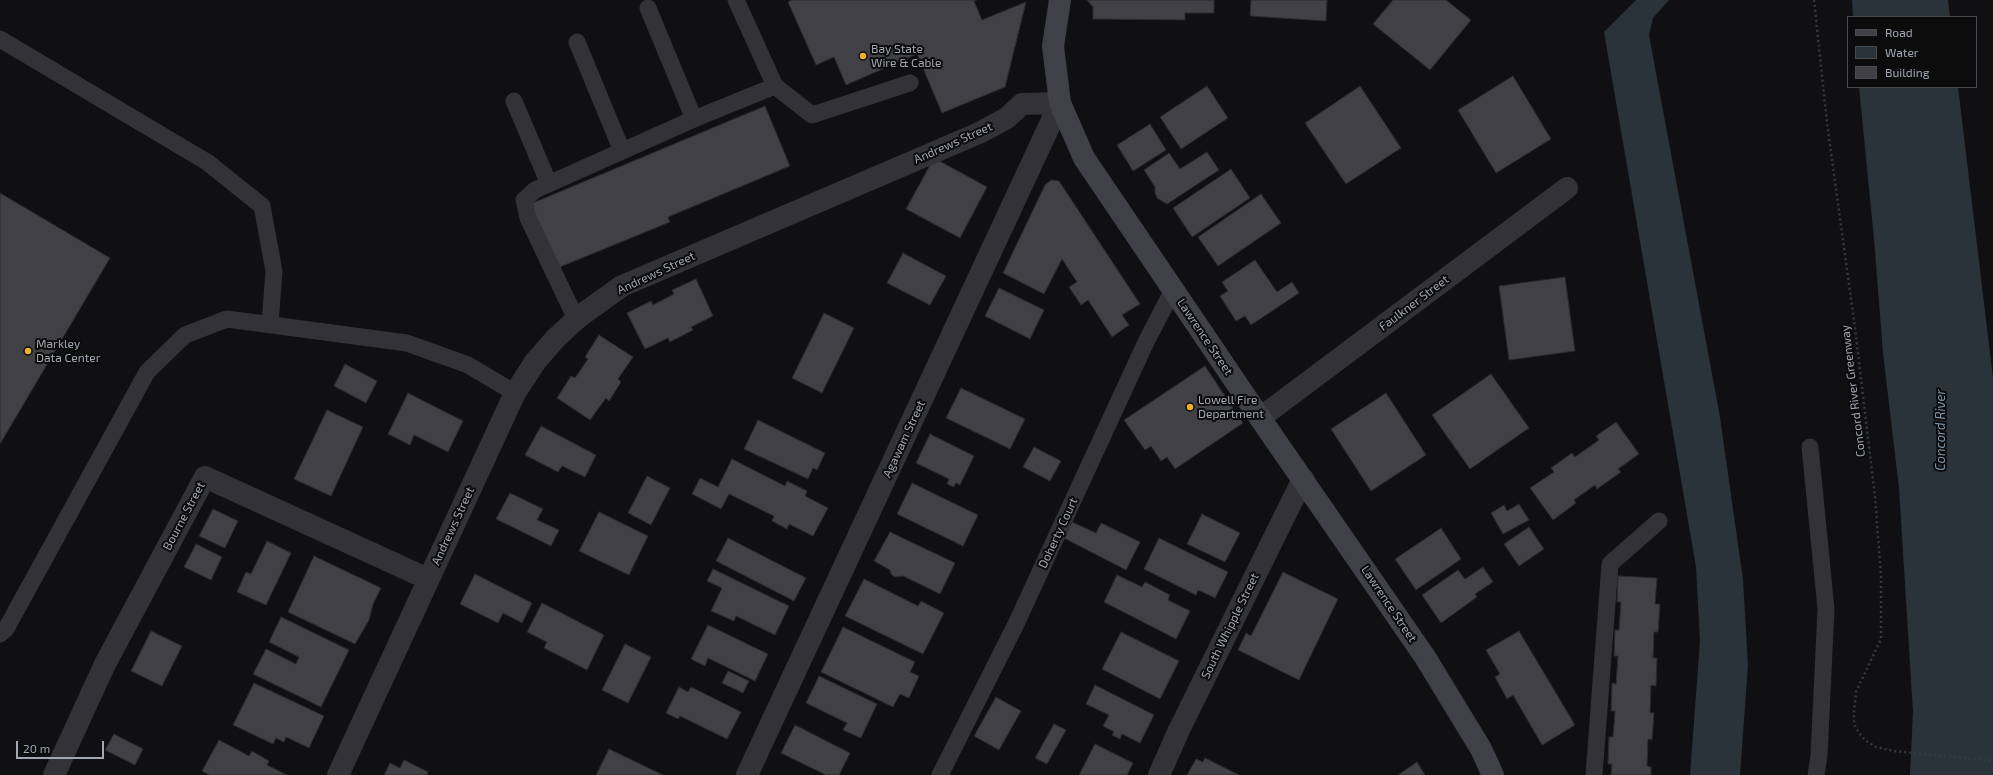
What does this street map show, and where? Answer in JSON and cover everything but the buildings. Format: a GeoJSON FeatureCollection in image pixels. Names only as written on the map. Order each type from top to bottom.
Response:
{"type":"FeatureCollection","features":[{"type":"Feature","properties":{"kind":"main road","name":"Lawrence Street"},"geometry":{"type":"LineString","coordinates":[[1060,0],[1053,46],[1060,103],[1084,158],[1260,418],[1425,657],[1481,749],[1493,775]]}},
{"type":"Feature","properties":{"kind":"street","name":"Andrews Street"},"geometry":{"type":"LineString","coordinates":[[338,775],[515,393],[535,362],[556,338],[576,319],[622,286],[979,133],[1007,118],[1022,104],[1060,103]]}},
{"type":"Feature","properties":{"kind":"street","name":"Agawam Street"},"geometry":{"type":"LineString","coordinates":[[747,775],[1060,103]]}},
{"type":"Feature","properties":{"kind":"street","name":"Faulkner Street"},"geometry":{"type":"LineString","coordinates":[[1260,418],[1568,188]]}},
{"type":"Feature","properties":{"kind":"street","name":"Bourne Street"},"geometry":{"type":"LineString","coordinates":[[54,775],[105,664],[205,477],[428,579]]}},
{"type":"Feature","properties":{"kind":"street","name":"South Whipple Street"},"geometry":{"type":"LineString","coordinates":[[1159,775],[1182,723],[1303,479]]}},
{"type":"Feature","properties":{"kind":"lane"},"geometry":{"type":"LineString","coordinates":[[736,0],[775,86],[812,115],[910,83]]}},
{"type":"Feature","properties":{"kind":"lane"},"geometry":{"type":"LineString","coordinates":[[648,8],[694,119]]}},
{"type":"Feature","properties":{"kind":"lane"},"geometry":{"type":"LineString","coordinates":[[0,39],[207,162],[262,206],[274,272],[270,324]]}},
{"type":"Feature","properties":{"kind":"lane"},"geometry":{"type":"LineString","coordinates":[[577,42],[622,151]]}},
{"type":"Feature","properties":{"kind":"lane"},"geometry":{"type":"LineString","coordinates":[[576,319],[528,218],[524,200],[535,190],[694,119],[775,86]]}},
{"type":"Feature","properties":{"kind":"lane"},"geometry":{"type":"LineString","coordinates":[[514,101],[549,184]]}},
{"type":"Feature","properties":{"kind":"lane","name":"Doherty Court"},"geometry":{"type":"LineString","coordinates":[[940,775],[1016,624],[1146,342],[1173,290]]}},
{"type":"Feature","properties":{"kind":"lane"},"geometry":{"type":"LineString","coordinates":[[0,634],[6,629],[147,372],[185,335],[227,319],[407,343],[468,365],[515,393]]}},
{"type":"Feature","properties":{"kind":"lane"},"geometry":{"type":"LineString","coordinates":[[1810,447],[1826,609],[1819,756],[1816,775]]}},
{"type":"Feature","properties":{"kind":"lane"},"geometry":{"type":"LineString","coordinates":[[1594,775],[1610,564],[1660,520]]}},
{"type":"Feature","properties":{"kind":"path","name":"Concord River Greenway"},"geometry":{"type":"LineString","coordinates":[[1814,0],[1827,123],[1866,420],[1882,576],[1881,639],[1856,692],[1854,724],[1866,741],[1876,747],[1894,751],[1993,760]]}},
{"type":"Feature","properties":{"kind":"water"},"geometry":{"type":"Polygon","coordinates":[[[1636,0],[1669,0],[1653,18],[1649,35],[1720,417],[1743,580],[1748,665],[1740,775],[1690,775],[1700,641],[1696,567],[1604,32],[1636,0]]]}},
{"type":"Feature","properties":{"kind":"water"},"geometry":{"type":"Polygon","coordinates":[[[1852,0],[1948,0],[1950,16],[1853,16],[1852,0]]]}},
{"type":"Feature","properties":{"kind":"water","name":"Concord River"},"geometry":{"type":"Polygon","coordinates":[[[1859,88],[1958,88],[1993,378],[1993,775],[1910,775],[1913,712],[1899,488],[1883,353],[1874,239],[1859,88]]]}},
{"type":"Feature","properties":{"kind":"place","name":"Bay State Wire & Cable"},"geometry":{"type":"Point","coordinates":[863,56]}},
{"type":"Feature","properties":{"kind":"place","name":"Markley Data Center"},"geometry":{"type":"Point","coordinates":[28,351]}},
{"type":"Feature","properties":{"kind":"place","name":"Lowell Fire Department"},"geometry":{"type":"Point","coordinates":[1190,407]}}]}
